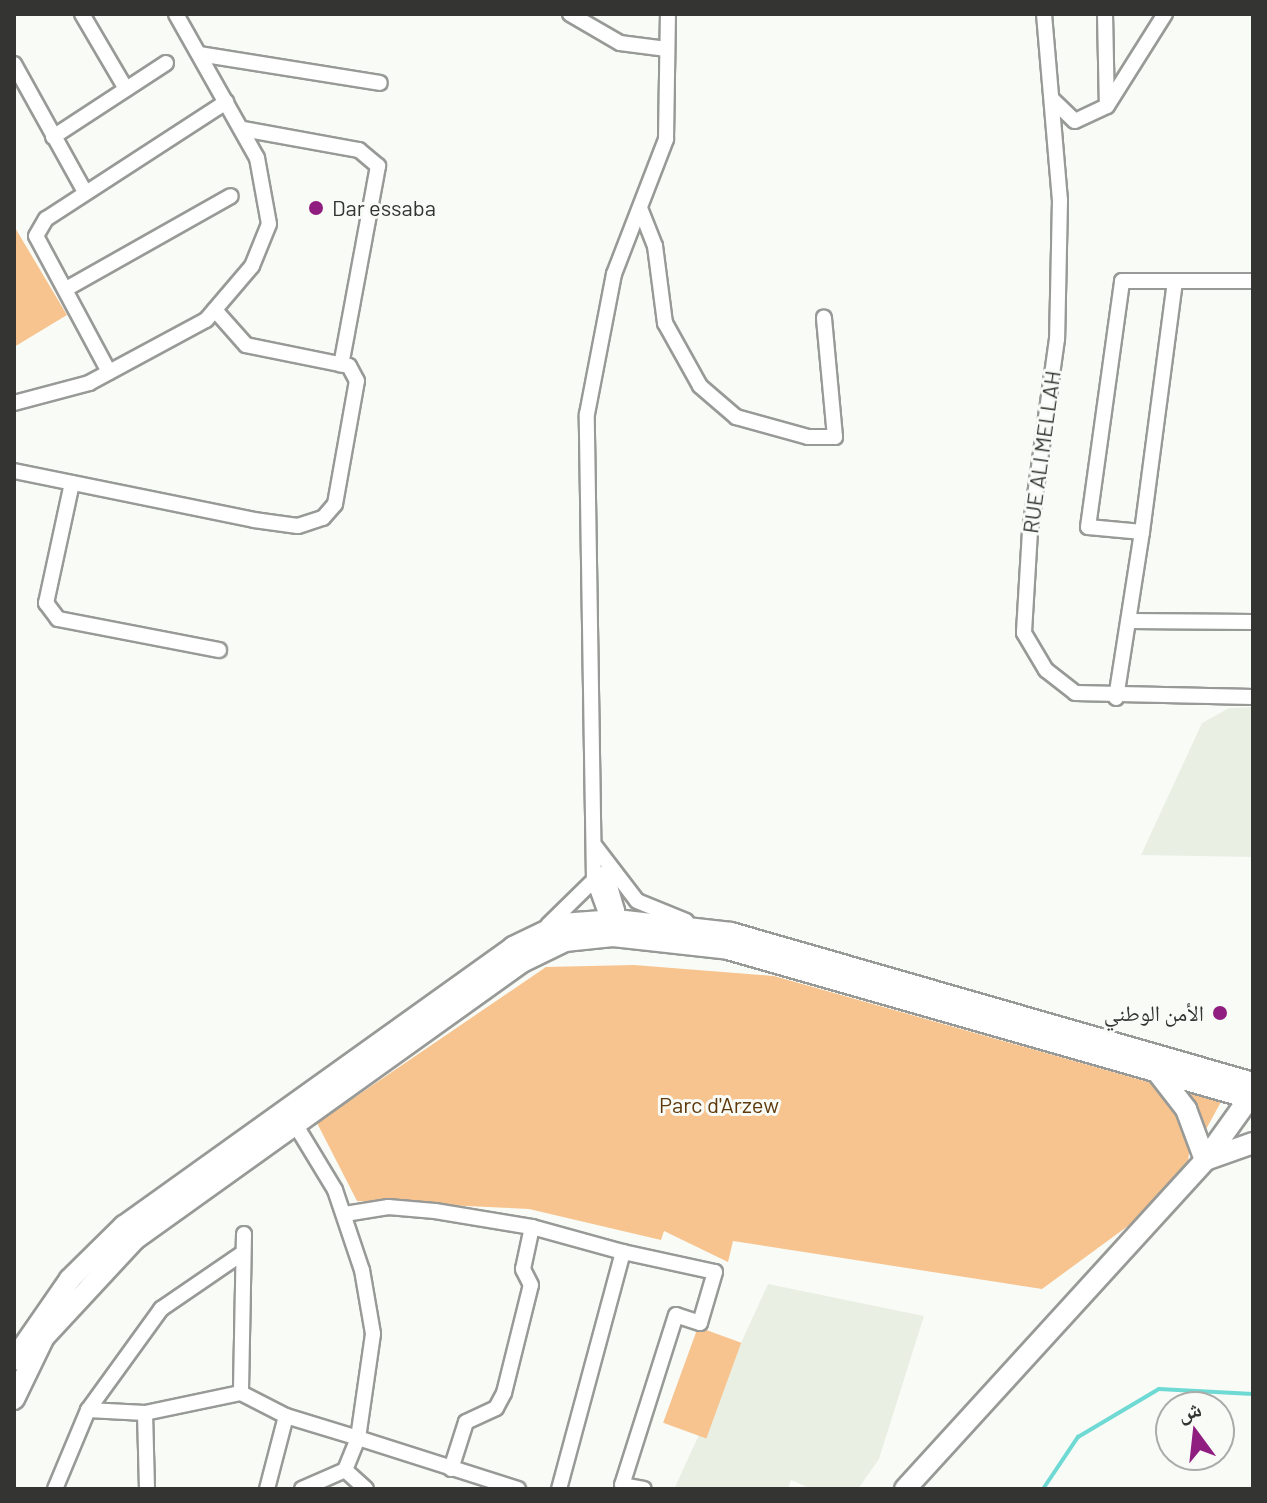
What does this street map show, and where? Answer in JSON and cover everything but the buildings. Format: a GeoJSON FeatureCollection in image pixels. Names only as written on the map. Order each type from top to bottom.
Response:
{"type":"FeatureCollection","features":[{"type":"Feature","properties":{"kind":"main road"},"geometry":{"type":"LineString","coordinates":[[14,1399],[44,1337],[82,1291],[135,1239],[290,1115],[534,936],[561,924],[731,933],[1253,1094]]}},
{"type":"Feature","properties":{"kind":"main road"},"geometry":{"type":"LineString","coordinates":[[14,1360],[70,1279],[124,1226],[522,962],[565,941],[612,928],[728,949],[828,973],[1253,1094]]}},
{"type":"Feature","properties":{"kind":"main road"},"geometry":{"type":"LineString","coordinates":[[1153,1068],[1186,1109],[1205,1160]]}},
{"type":"Feature","properties":{"kind":"main road"},"geometry":{"type":"LineString","coordinates":[[905,1489],[1205,1160],[1253,1094]]}},
{"type":"Feature","properties":{"kind":"main road"},"geometry":{"type":"LineString","coordinates":[[1205,1160],[1253,1143]]}},
{"type":"Feature","properties":{"kind":"street"},"geometry":{"type":"LineString","coordinates":[[82,14],[126,89]]}},
{"type":"Feature","properties":{"kind":"street"},"geometry":{"type":"LineString","coordinates":[[16,409],[109,372],[215,310],[252,266],[269,224],[257,158],[176,14]]}},
{"type":"Feature","properties":{"kind":"street"},"geometry":{"type":"LineString","coordinates":[[570,14],[620,43],[667,49]]}},
{"type":"Feature","properties":{"kind":"street"},"geometry":{"type":"LineString","coordinates":[[612,928],[594,880],[587,414],[614,274],[666,139],[668,14]]}},
{"type":"Feature","properties":{"kind":"street","name":"RUE ALI MELLAH"},"geometry":{"type":"LineString","coordinates":[[1044,14],[1053,100],[1057,339],[1030,531],[1024,633],[1046,670],[1075,693],[1116,698],[1253,697]]}},
{"type":"Feature","properties":{"kind":"street"},"geometry":{"type":"LineString","coordinates":[[1105,14],[1107,106]]}},
{"type":"Feature","properties":{"kind":"street"},"geometry":{"type":"LineString","coordinates":[[1053,100],[1075,121],[1107,106],[1165,14]]}},
{"type":"Feature","properties":{"kind":"street"},"geometry":{"type":"LineString","coordinates":[[199,54],[380,83]]}},
{"type":"Feature","properties":{"kind":"street"},"geometry":{"type":"LineString","coordinates":[[53,137],[166,63]]}},
{"type":"Feature","properties":{"kind":"street"},"geometry":{"type":"LineString","coordinates":[[14,64],[85,192]]}},
{"type":"Feature","properties":{"kind":"street"},"geometry":{"type":"LineString","coordinates":[[109,372],[36,236],[46,219],[226,102]]}},
{"type":"Feature","properties":{"kind":"street"},"geometry":{"type":"LineString","coordinates":[[243,129],[359,150],[378,166],[341,365]]}},
{"type":"Feature","properties":{"kind":"street"},"geometry":{"type":"LineString","coordinates":[[66,289],[231,196]]}},
{"type":"Feature","properties":{"kind":"street"},"geometry":{"type":"LineString","coordinates":[[640,208],[655,246],[665,323],[700,386],[736,417],[808,437],[835,437],[824,318]]}},
{"type":"Feature","properties":{"kind":"street"},"geometry":{"type":"LineString","coordinates":[[1142,532],[1088,527],[1122,281],[1253,281]]}},
{"type":"Feature","properties":{"kind":"street"},"geometry":{"type":"LineString","coordinates":[[1116,698],[1130,621],[1175,282]]}},
{"type":"Feature","properties":{"kind":"street"},"geometry":{"type":"LineString","coordinates":[[14,471],[298,526],[323,518],[335,504],[357,381],[341,365],[246,345],[215,310]]}},
{"type":"Feature","properties":{"kind":"street"},"geometry":{"type":"LineString","coordinates":[[72,483],[46,603],[58,619],[219,650]]}},
{"type":"Feature","properties":{"kind":"street"},"geometry":{"type":"LineString","coordinates":[[1130,621],[1253,622]]}},
{"type":"Feature","properties":{"kind":"street"},"geometry":{"type":"LineString","coordinates":[[594,845],[617,910],[612,928]]}},
{"type":"Feature","properties":{"kind":"street"},"geometry":{"type":"LineString","coordinates":[[594,845],[637,901],[731,933]]}},
{"type":"Feature","properties":{"kind":"street"},"geometry":{"type":"LineString","coordinates":[[534,936],[594,880]]}},
{"type":"Feature","properties":{"kind":"street"},"geometry":{"type":"LineString","coordinates":[[290,1115],[345,1214],[373,1334],[358,1438],[345,1470],[302,1489]]}},
{"type":"Feature","properties":{"kind":"street"},"geometry":{"type":"LineString","coordinates":[[345,1214],[388,1207],[532,1227],[623,1252],[715,1272],[700,1323],[676,1315],[622,1485],[644,1489]]}},
{"type":"Feature","properties":{"kind":"street"},"geometry":{"type":"LineString","coordinates":[[451,1469],[466,1422],[496,1408],[504,1393],[531,1285],[523,1269],[532,1227]]}},
{"type":"Feature","properties":{"kind":"street"},"geometry":{"type":"LineString","coordinates":[[241,1393],[240,1255],[244,1234]]}},
{"type":"Feature","properties":{"kind":"street"},"geometry":{"type":"LineString","coordinates":[[559,1489],[623,1252]]}},
{"type":"Feature","properties":{"kind":"street"},"geometry":{"type":"LineString","coordinates":[[55,1489],[88,1410],[161,1309],[240,1255]]}},
{"type":"Feature","properties":{"kind":"street"},"geometry":{"type":"LineString","coordinates":[[88,1410],[145,1413],[241,1393],[286,1416],[518,1489]]}},
{"type":"Feature","properties":{"kind":"street"},"geometry":{"type":"LineString","coordinates":[[145,1413],[147,1489]]}},
{"type":"Feature","properties":{"kind":"street"},"geometry":{"type":"LineString","coordinates":[[267,1489],[286,1416]]}},
{"type":"Feature","properties":{"kind":"street"},"geometry":{"type":"LineString","coordinates":[[345,1470],[366,1489]]}},
{"type":"Feature","properties":{"kind":"shaded area"},"geometry":{"type":"Polygon","coordinates":[[[1253,707],[1253,857],[1141,855],[1202,723],[1229,708],[1253,707]]]}},
{"type":"Feature","properties":{"kind":"shaded area"},"geometry":{"type":"Polygon","coordinates":[[[768,1284],[924,1316],[879,1459],[858,1489],[812,1489],[791,1480],[788,1489],[675,1487],[768,1284]]]}},
{"type":"Feature","properties":{"kind":"green space"},"geometry":{"type":"Polygon","coordinates":[[[14,226],[67,315],[14,347],[14,226]]]}},
{"type":"Feature","properties":{"kind":"green space","name":"Parc d'Arzew"},"geometry":{"type":"Polygon","coordinates":[[[634,965],[774,976],[1155,1084],[1178,1106],[1191,1138],[1188,1161],[1132,1223],[1042,1289],[733,1241],[728,1262],[664,1231],[661,1240],[529,1209],[357,1201],[317,1123],[546,967],[634,965]]]}},
{"type":"Feature","properties":{"kind":"green space"},"geometry":{"type":"Polygon","coordinates":[[[1185,1089],[1222,1100],[1204,1133],[1185,1089]]]}},
{"type":"Feature","properties":{"kind":"green space"},"geometry":{"type":"Polygon","coordinates":[[[698,1327],[741,1343],[706,1439],[663,1423],[698,1327]]]}},
{"type":"Feature","properties":{"kind":"waterway"},"geometry":{"type":"LineString","coordinates":[[1043,1489],[1078,1437],[1159,1389],[1253,1394]]}},
{"type":"Feature","properties":{"kind":"place","name":"Dar essaba"},"geometry":{"type":"Point","coordinates":[316,208]}},
{"type":"Feature","properties":{"kind":"place","name":"الأمن الوطني"},"geometry":{"type":"Point","coordinates":[1220,1013]}}]}
